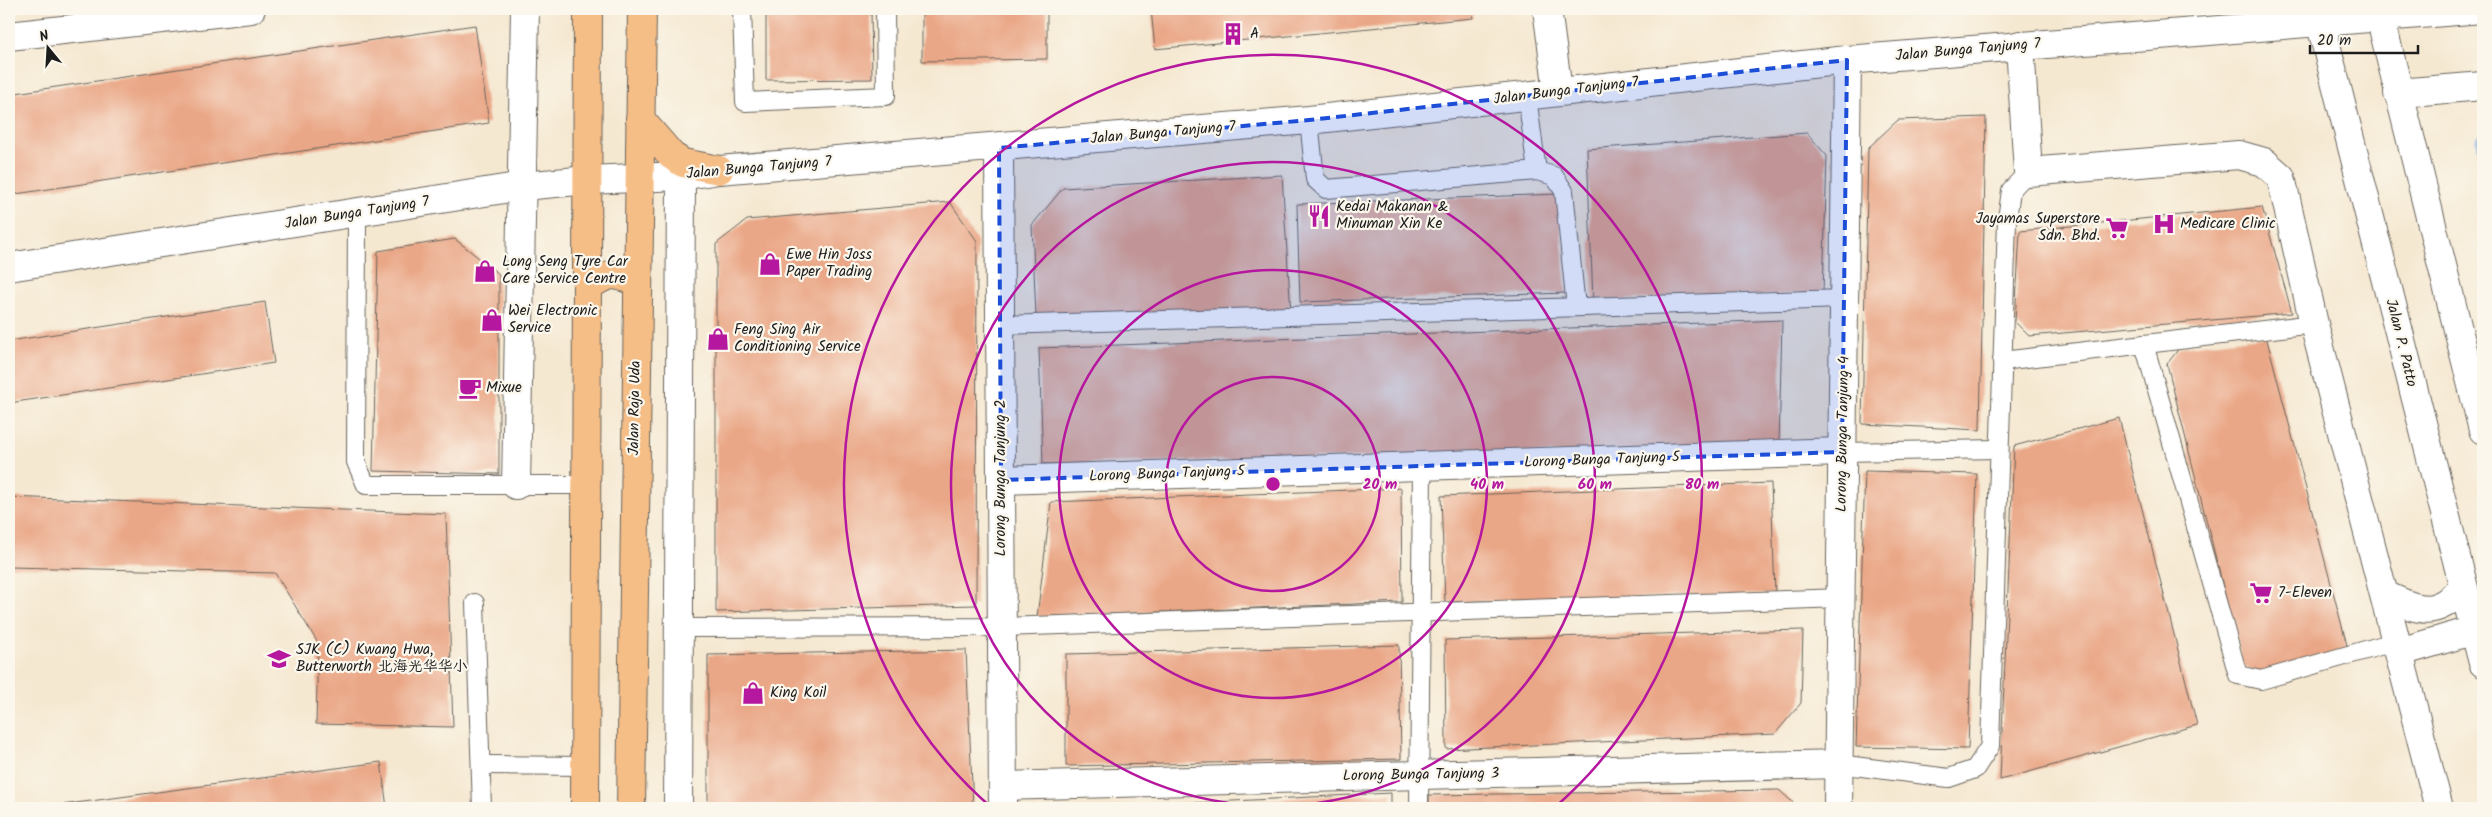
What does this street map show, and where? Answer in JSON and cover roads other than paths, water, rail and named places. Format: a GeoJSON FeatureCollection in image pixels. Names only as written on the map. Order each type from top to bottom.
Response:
{"type":"FeatureCollection","features":[{"type":"Feature","properties":{"kind":"main road"},"geometry":{"type":"LineString","coordinates":[[585,808],[588,9]]}},
{"type":"Feature","properties":{"kind":"main road","name":"Jalan Raja Uda"},"geometry":{"type":"LineString","coordinates":[[631,808],[638,177],[642,9]]}},
{"type":"Feature","properties":{"kind":"main road"},"geometry":{"type":"LineString","coordinates":[[640,119],[672,156],[683,163],[719,170]]}},
{"type":"Feature","properties":{"kind":"main road"},"geometry":{"type":"LineString","coordinates":[[587,287],[604,276],[620,275],[637,283]]}},
{"type":"Feature","properties":{"kind":"street"},"geometry":{"type":"LineString","coordinates":[[9,36],[212,11],[251,9]]}},
{"type":"Feature","properties":{"kind":"street"},"geometry":{"type":"LineString","coordinates":[[516,485],[525,9]]}},
{"type":"Feature","properties":{"kind":"street"},"geometry":{"type":"LineString","coordinates":[[1547,9],[1558,91]]}},
{"type":"Feature","properties":{"kind":"street","name":"Jalan Bunga Tanjung 7"},"geometry":{"type":"LineString","coordinates":[[9,267],[523,186],[588,180],[681,176],[719,170],[999,148],[1309,120],[1848,60],[2482,9]]}},
{"type":"Feature","properties":{"kind":"street"},"geometry":{"type":"LineString","coordinates":[[2380,16],[2483,430]]}},
{"type":"Feature","properties":{"kind":"street","name":"Jalan P. Patto"},"geometry":{"type":"LineString","coordinates":[[2320,22],[2483,663]]}},
{"type":"Feature","properties":{"kind":"street"},"geometry":{"type":"LineString","coordinates":[[2020,45],[2028,172],[2239,155],[2264,162],[2281,177],[2314,324],[2439,808]]}},
{"type":"Feature","properties":{"kind":"street","name":"Lorong Bunga Tanjung 4"},"geometry":{"type":"LineString","coordinates":[[1838,808],[1848,60]]}},
{"type":"Feature","properties":{"kind":"street"},"geometry":{"type":"LineString","coordinates":[[2398,93],[2483,86]]}},
{"type":"Feature","properties":{"kind":"street","name":"Lorong Bunga Tanjung 2"},"geometry":{"type":"LineString","coordinates":[[999,148],[1003,797]]}},
{"type":"Feature","properties":{"kind":"street"},"geometry":{"type":"LineString","coordinates":[[678,808],[681,176]]}},
{"type":"Feature","properties":{"kind":"street","name":"Lorong Bunga Tanjung 5"},"geometry":{"type":"LineString","coordinates":[[1001,480],[1842,452]]}},
{"type":"Feature","properties":{"kind":"street"},"geometry":{"type":"LineString","coordinates":[[2384,595],[2421,609],[2435,609],[2449,603],[2463,588]]}},
{"type":"Feature","properties":{"kind":"street"},"geometry":{"type":"LineString","coordinates":[[2398,647],[2475,630]]}},
{"type":"Feature","properties":{"kind":"street","name":"Lorong Bunga Tanjung 3"},"geometry":{"type":"LineString","coordinates":[[1003,797],[1419,775],[1838,764]]}},
{"type":"Feature","properties":{"kind":"lane"},"geometry":{"type":"LineString","coordinates":[[742,9],[745,102],[886,96],[885,9]]}},
{"type":"Feature","properties":{"kind":"lane"},"geometry":{"type":"LineString","coordinates":[[1527,97],[1537,171]]}},
{"type":"Feature","properties":{"kind":"lane"},"geometry":{"type":"LineString","coordinates":[[1309,120],[1315,179],[1326,189],[1537,171],[1554,176],[1564,190],[1576,307]]}},
{"type":"Feature","properties":{"kind":"lane"},"geometry":{"type":"LineString","coordinates":[[1838,764],[1949,778],[1974,769],[1990,746],[1998,449],[2007,220],[2011,190],[2028,172]]}},
{"type":"Feature","properties":{"kind":"lane"},"geometry":{"type":"LineString","coordinates":[[357,213],[356,462],[366,484],[586,485]]}},
{"type":"Feature","properties":{"kind":"lane"},"geometry":{"type":"LineString","coordinates":[[1000,325],[1844,299]]}},
{"type":"Feature","properties":{"kind":"lane"},"geometry":{"type":"LineString","coordinates":[[2002,361],[2314,324]]}},
{"type":"Feature","properties":{"kind":"lane"},"geometry":{"type":"LineString","coordinates":[[2144,344],[2238,675],[2261,680],[2398,647]]}},
{"type":"Feature","properties":{"kind":"lane"},"geometry":{"type":"LineString","coordinates":[[1842,452],[1998,449]]}},
{"type":"Feature","properties":{"kind":"lane"},"geometry":{"type":"LineString","coordinates":[[1419,808],[1422,466]]}},
{"type":"Feature","properties":{"kind":"lane"},"geometry":{"type":"LineString","coordinates":[[679,628],[1002,627],[1841,598]]}},
{"type":"Feature","properties":{"kind":"lane"},"geometry":{"type":"LineString","coordinates":[[475,603],[482,808]]}},
{"type":"Feature","properties":{"kind":"lane"},"geometry":{"type":"LineString","coordinates":[[482,765],[586,766]]}},
{"type":"Feature","properties":{"kind":"waterway"},"geometry":{"type":"LineString","coordinates":[[2482,140],[2483,149]]}},
{"type":"Feature","properties":{"kind":"place","name":"A"},"geometry":{"type":"Point","coordinates":[1233,34]}},
{"type":"Feature","properties":{"kind":"place","name":"Kedai Makanan & Minuman Xin Ke"},"geometry":{"type":"Point","coordinates":[1319,216]}},
{"type":"Feature","properties":{"kind":"place","name":"Medicare Clinic"},"geometry":{"type":"Point","coordinates":[2164,224]}},
{"type":"Feature","properties":{"kind":"place","name":"Jayamas Superstore Sdn. Bhd."},"geometry":{"type":"Point","coordinates":[2117,228]}},
{"type":"Feature","properties":{"kind":"place","name":"Ewe Hin Joss Paper Trading"},"geometry":{"type":"Point","coordinates":[770,264]}},
{"type":"Feature","properties":{"kind":"place","name":"Long Seng Tyre Car Care Service Centre"},"geometry":{"type":"Point","coordinates":[485,271]}},
{"type":"Feature","properties":{"kind":"place","name":"Wei Electronic Service"},"geometry":{"type":"Point","coordinates":[492,320]}},
{"type":"Feature","properties":{"kind":"place","name":"Feng Sing Air Conditioning Service"},"geometry":{"type":"Point","coordinates":[718,339]}},
{"type":"Feature","properties":{"kind":"place","name":"Mixue"},"geometry":{"type":"Point","coordinates":[470,388]}},
{"type":"Feature","properties":{"kind":"place","name":"7-Eleven"},"geometry":{"type":"Point","coordinates":[2261,593]}},
{"type":"Feature","properties":{"kind":"place","name":"SJK (C) Kwang Hwa, Butterworth 北海光华华小"},"geometry":{"type":"Point","coordinates":[279,659]}},
{"type":"Feature","properties":{"kind":"place","name":"King Koil"},"geometry":{"type":"Point","coordinates":[753,693]}}]}
